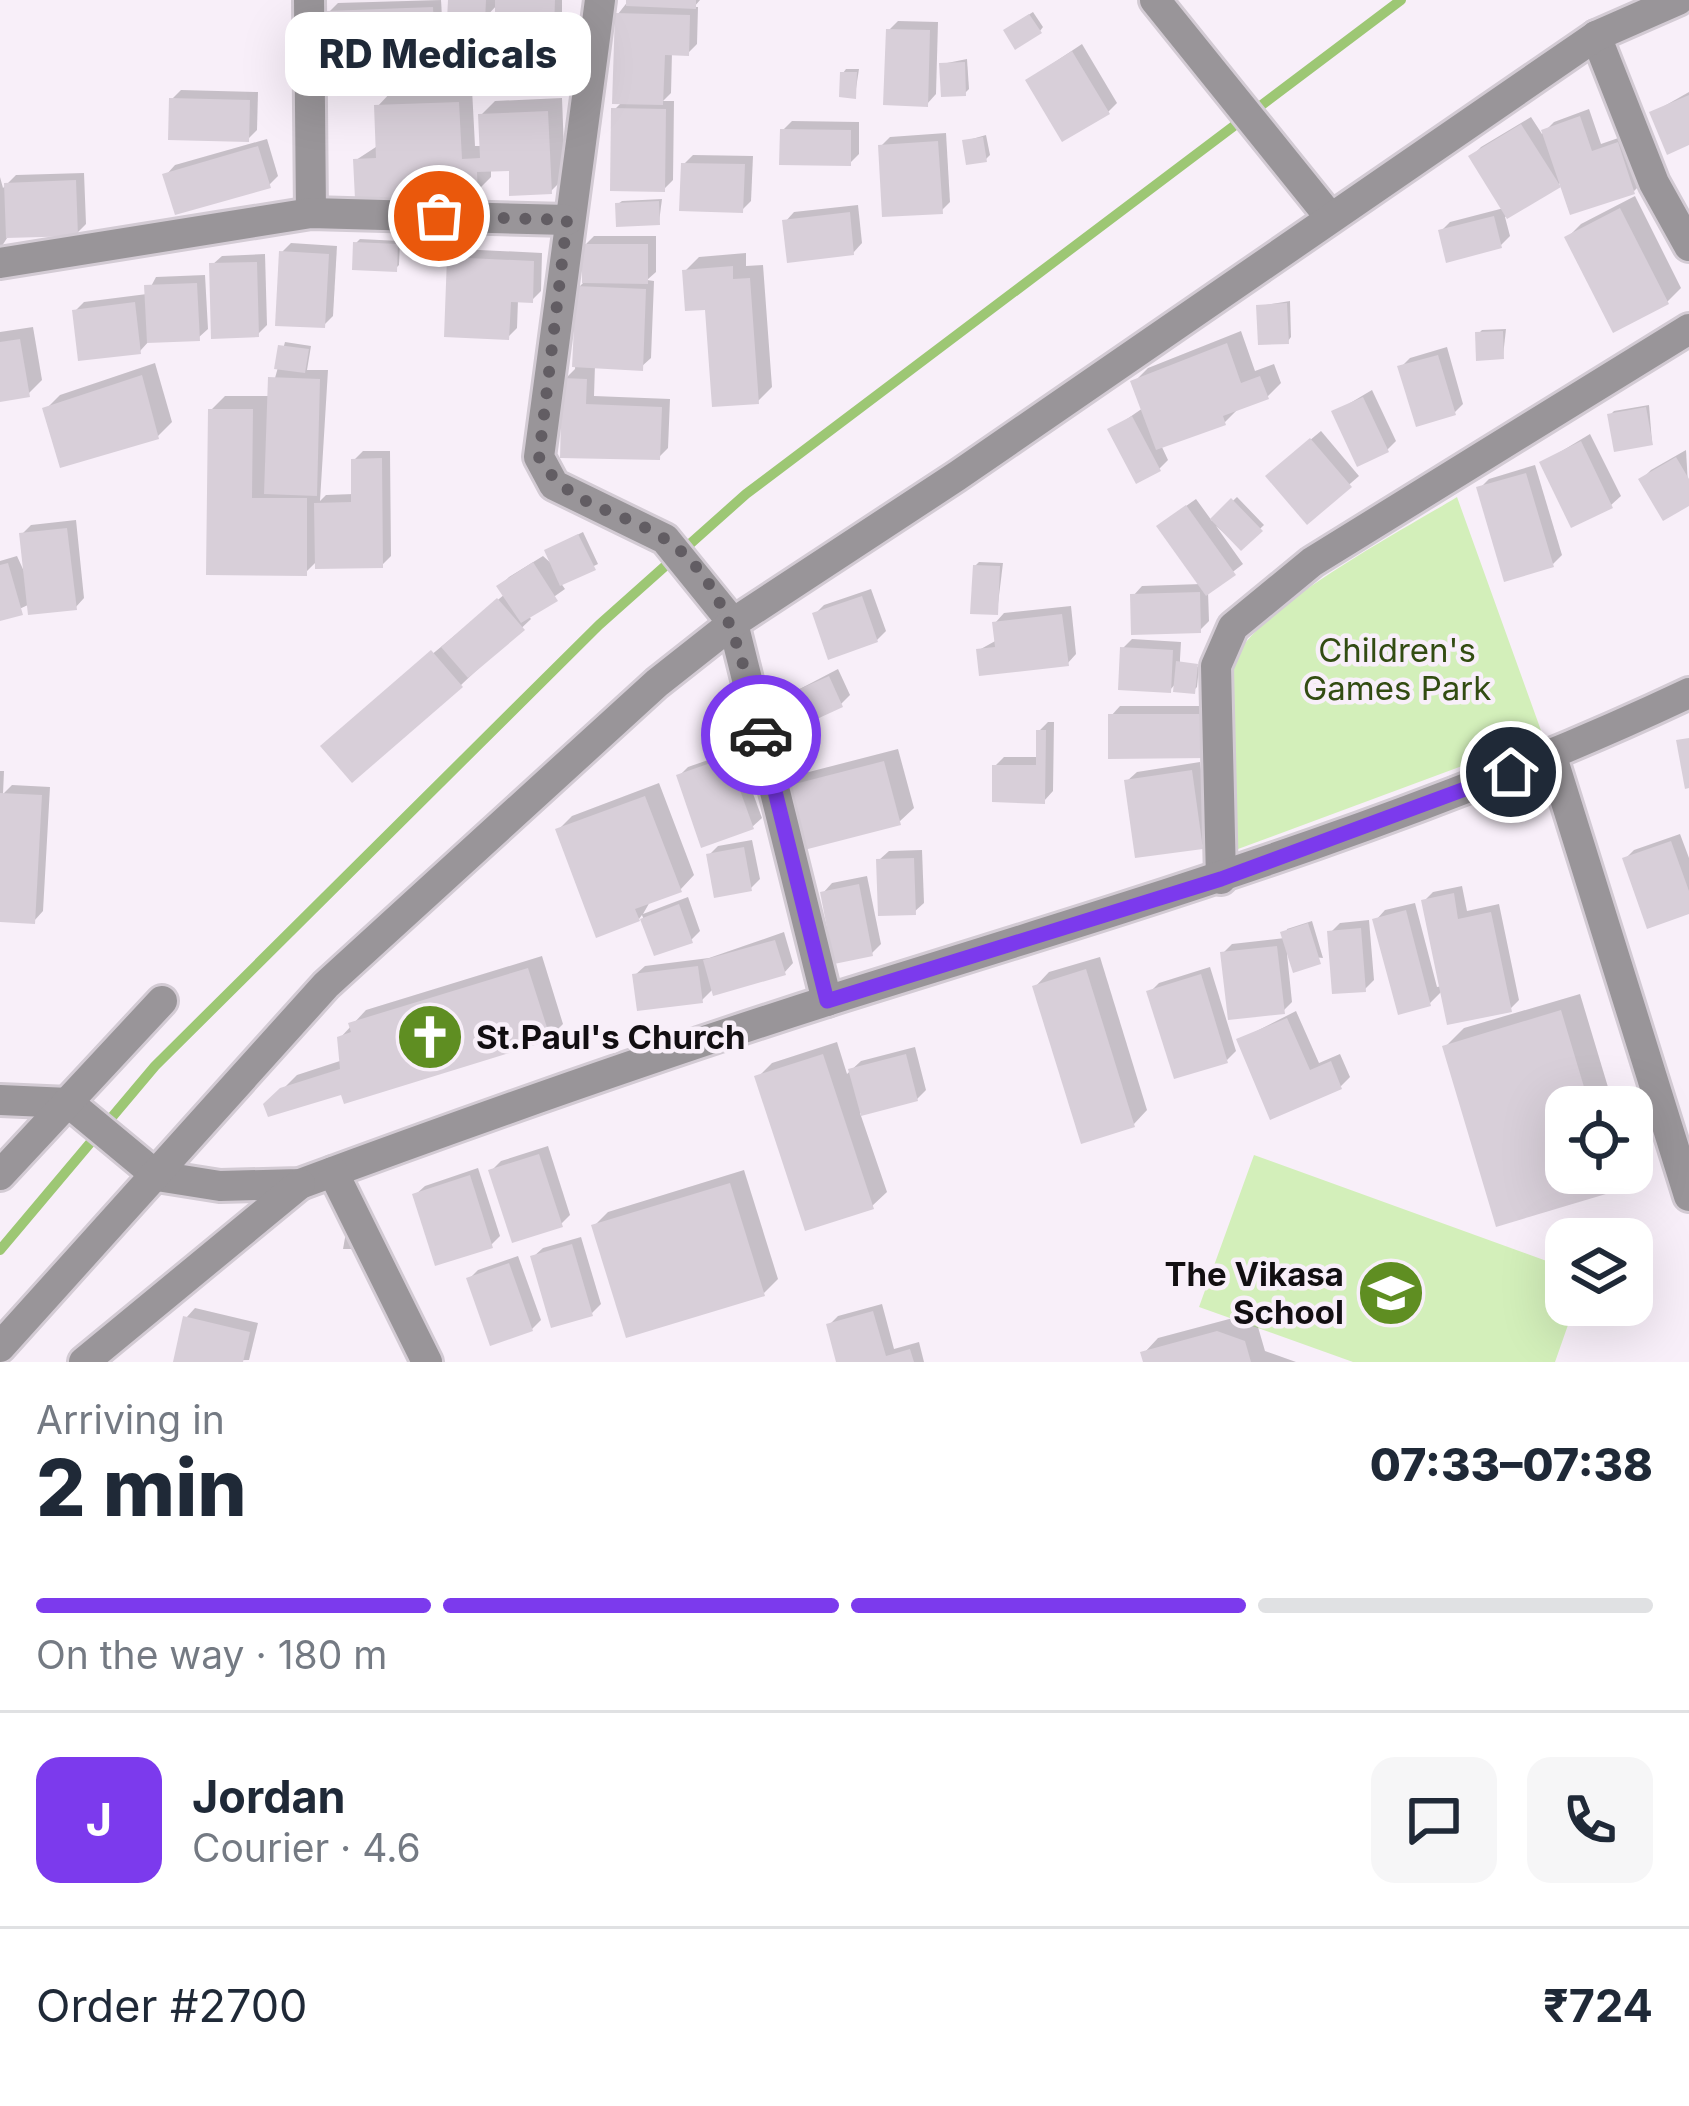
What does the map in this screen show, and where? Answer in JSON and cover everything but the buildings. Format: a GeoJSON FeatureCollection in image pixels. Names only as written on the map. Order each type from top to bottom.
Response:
{"type":"FeatureCollection","features":[{"type":"Feature","properties":{"kind":"street"},"geometry":{"type":"LineString","coordinates":[[309,0],[311,213]]}},
{"type":"Feature","properties":{"kind":"street"},"geometry":{"type":"LineString","coordinates":[[600,0],[567,220],[539,457],[554,485],[665,539],[733,623],[827,1001]]}},
{"type":"Feature","properties":{"kind":"street"},"geometry":{"type":"LineString","coordinates":[[1155,0],[1236,94],[1329,216]]}},
{"type":"Feature","properties":{"kind":"street"},"geometry":{"type":"LineString","coordinates":[[0,1346],[326,985],[657,683],[733,623],[957,476],[1596,36],[1678,0]]}},
{"type":"Feature","properties":{"kind":"street"},"geometry":{"type":"LineString","coordinates":[[1596,36],[1654,183],[1689,246]]}},
{"type":"Feature","properties":{"kind":"street"},"geometry":{"type":"LineString","coordinates":[[0,263],[311,213],[567,220]]}},
{"type":"Feature","properties":{"kind":"street"},"geometry":{"type":"LineString","coordinates":[[1221,879],[1216,666],[1233,627],[1312,562],[1689,329]]}},
{"type":"Feature","properties":{"kind":"street"},"geometry":{"type":"LineString","coordinates":[[0,1100],[78,1111],[157,1176],[220,1186],[300,1184],[827,1001],[1221,879],[1552,758],[1689,693]]}},
{"type":"Feature","properties":{"kind":"street"},"geometry":{"type":"LineString","coordinates":[[1552,758],[1689,1196]]}},
{"type":"Feature","properties":{"kind":"street"},"geometry":{"type":"LineString","coordinates":[[0,1175],[78,1111],[162,1001]]}},
{"type":"Feature","properties":{"kind":"street"},"geometry":{"type":"LineString","coordinates":[[333,1172],[427,1362]]}},
{"type":"Feature","properties":{"kind":"street"},"geometry":{"type":"LineString","coordinates":[[84,1362],[300,1184]]}},
{"type":"Feature","properties":{"kind":"green space","name":"Children's Games Park"},"geometry":{"type":"Polygon","coordinates":[[[1457,497],[1543,736],[1238,849],[1230,702],[1233,665],[1245,644],[1267,620],[1331,573],[1457,497]]]}},
{"type":"Feature","properties":{"kind":"green space"},"geometry":{"type":"Polygon","coordinates":[[[1254,1155],[1545,1260],[1545,1326],[1568,1326],[1555,1362],[1353,1362],[1199,1307],[1254,1155]]]}},
{"type":"Feature","properties":{"kind":"waterway"},"geometry":{"type":"LineString","coordinates":[[0,1250],[155,1066],[599,625],[746,494],[1401,0]]}},
{"type":"Feature","properties":{"kind":"way so far"},"geometry":{"type":"LineString","coordinates":[[439,216],[567,220],[539,457],[554,485],[665,539],[691,567],[733,623],[761,735]]}},
{"type":"Feature","properties":{"kind":"place","name":"RD Medicals"},"geometry":{"type":"Point","coordinates":[439,216]}},
{"type":"Feature","properties":{"kind":"place","name":"St.Paul's Church"},"geometry":{"type":"Point","coordinates":[430,1037]}},
{"type":"Feature","properties":{"kind":"place","name":"The Vikasa School"},"geometry":{"type":"Point","coordinates":[1391,1293]}},
{"type":"Feature","properties":{"kind":"route"},"geometry":{"type":"LineString","coordinates":[[761,735],[827,1001],[1221,879],[1511,772]]}}]}
